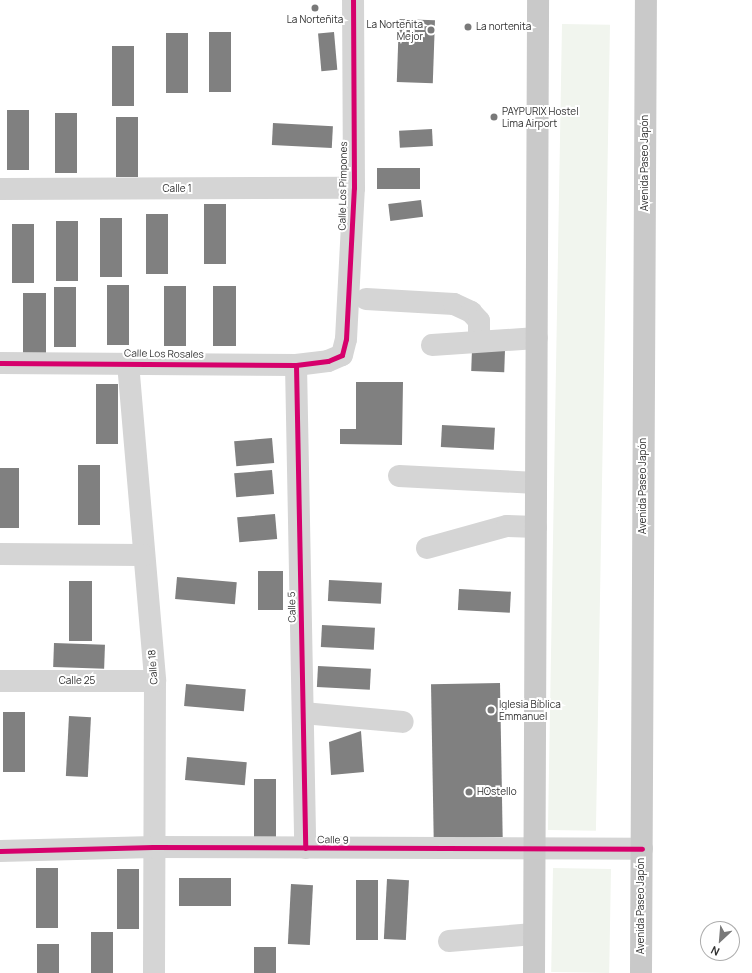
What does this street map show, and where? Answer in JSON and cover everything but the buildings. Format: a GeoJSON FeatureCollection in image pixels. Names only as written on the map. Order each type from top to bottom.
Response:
{"type":"FeatureCollection","features":[{"type":"Feature","properties":{"kind":"main road"},"geometry":{"type":"LineString","coordinates":[[534,973],[538,0]]}},
{"type":"Feature","properties":{"kind":"main road","name":"Avenida Paseo Japón"},"geometry":{"type":"LineString","coordinates":[[641,973],[646,0]]}},
{"type":"Feature","properties":{"kind":"street","name":"Calle Los Pimpones"},"geometry":{"type":"LineString","coordinates":[[328,362],[342,355],[346,339],[354,188],[353,0]]}},
{"type":"Feature","properties":{"kind":"street","name":"Calle 1"},"geometry":{"type":"LineString","coordinates":[[0,189],[354,188]]}},
{"type":"Feature","properties":{"kind":"street"},"geometry":{"type":"LineString","coordinates":[[366,299],[454,304],[471,312],[479,321],[479,340]]}},
{"type":"Feature","properties":{"kind":"street"},"geometry":{"type":"LineString","coordinates":[[432,345],[479,340],[537,338]]}},
{"type":"Feature","properties":{"kind":"street","name":"Calle Los Rosales"},"geometry":{"type":"LineString","coordinates":[[0,363],[296,365],[328,362]]}},
{"type":"Feature","properties":{"kind":"street","name":"Calle 18"},"geometry":{"type":"LineString","coordinates":[[128,363],[143,555],[155,681],[153,847],[154,973]]}},
{"type":"Feature","properties":{"kind":"street","name":"Calle 5"},"geometry":{"type":"LineString","coordinates":[[296,365],[305,848]]}},
{"type":"Feature","properties":{"kind":"street"},"geometry":{"type":"LineString","coordinates":[[399,476],[536,483]]}},
{"type":"Feature","properties":{"kind":"street"},"geometry":{"type":"LineString","coordinates":[[427,548],[507,526],[536,528]]}},
{"type":"Feature","properties":{"kind":"street"},"geometry":{"type":"LineString","coordinates":[[0,554],[143,555]]}},
{"type":"Feature","properties":{"kind":"street","name":"Calle 25"},"geometry":{"type":"LineString","coordinates":[[0,681],[155,681]]}},
{"type":"Feature","properties":{"kind":"street"},"geometry":{"type":"LineString","coordinates":[[303,713],[403,722]]}},
{"type":"Feature","properties":{"kind":"street","name":"Calle 9"},"geometry":{"type":"LineString","coordinates":[[0,851],[153,847],[534,850],[642,849]]}},
{"type":"Feature","properties":{"kind":"street"},"geometry":{"type":"LineString","coordinates":[[449,941],[534,934]]}},
{"type":"Feature","properties":{"kind":"shaded area"},"geometry":{"type":"Polygon","coordinates":[[[562,24],[610,25],[596,831],[548,830],[562,24]]]}},
{"type":"Feature","properties":{"kind":"shaded area"},"geometry":{"type":"Polygon","coordinates":[[[553,868],[611,869],[609,973],[551,972],[553,868]]]}},
{"type":"Feature","properties":{"kind":"cycle path"},"geometry":{"type":"LineString","coordinates":[[0,363],[296,365],[328,361],[342,355],[346,339],[354,188],[353,0]]}},
{"type":"Feature","properties":{"kind":"cycle path"},"geometry":{"type":"LineString","coordinates":[[296,365],[305,848]]}},
{"type":"Feature","properties":{"kind":"cycle path"},"geometry":{"type":"LineString","coordinates":[[0,851],[153,847],[642,849]]}},
{"type":"Feature","properties":{"kind":"place","name":"La Norteñita"},"geometry":{"type":"Point","coordinates":[315,8]}},
{"type":"Feature","properties":{"kind":"place","name":"La nortenita"},"geometry":{"type":"Point","coordinates":[468,27]}},
{"type":"Feature","properties":{"kind":"place","name":"La Norteñita Mejor"},"geometry":{"type":"Point","coordinates":[431,30]}},
{"type":"Feature","properties":{"kind":"place","name":"PAYPURIX Hostel Lima Airport"},"geometry":{"type":"Point","coordinates":[494,117]}},
{"type":"Feature","properties":{"kind":"place","name":"Iglesia Bíblica Emmanuel"},"geometry":{"type":"Point","coordinates":[491,710]}},
{"type":"Feature","properties":{"kind":"place","name":"HOstello"},"geometry":{"type":"Point","coordinates":[469,792]}}]}
